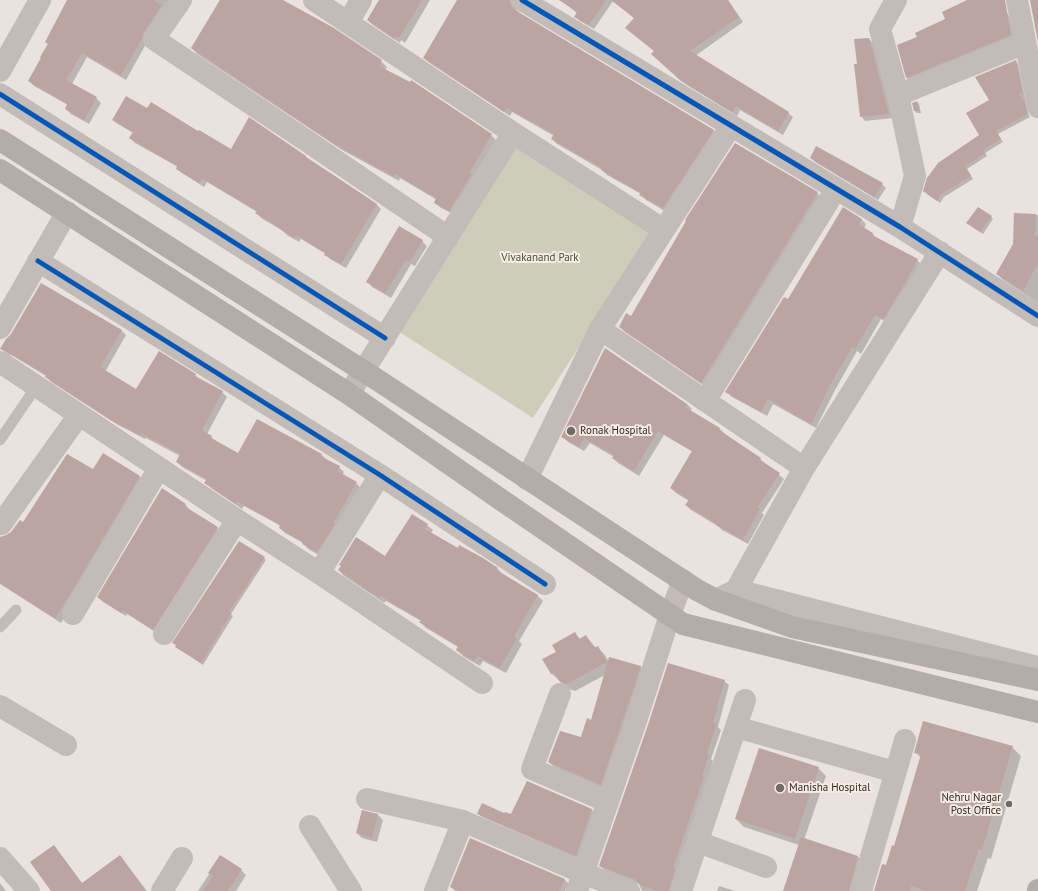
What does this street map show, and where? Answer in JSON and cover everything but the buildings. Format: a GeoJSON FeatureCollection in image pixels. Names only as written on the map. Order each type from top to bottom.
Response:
{"type":"FeatureCollection","features":[{"type":"Feature","properties":{"kind":"main road"},"geometry":{"type":"LineString","coordinates":[[0,140],[716,600],[792,627],[1038,680]]}},
{"type":"Feature","properties":{"kind":"main road"},"geometry":{"type":"LineString","coordinates":[[0,170],[349,394],[683,624],[1038,712]]}},
{"type":"Feature","properties":{"kind":"street"},"geometry":{"type":"LineString","coordinates":[[0,71],[40,0]]}},
{"type":"Feature","properties":{"kind":"street"},"geometry":{"type":"LineString","coordinates":[[181,0],[154,39],[448,237]]}},
{"type":"Feature","properties":{"kind":"street"},"geometry":{"type":"LineString","coordinates":[[314,0],[513,133],[664,230]]}},
{"type":"Feature","properties":{"kind":"street"},"geometry":{"type":"LineString","coordinates":[[348,23],[361,0]]}},
{"type":"Feature","properties":{"kind":"street"},"geometry":{"type":"LineString","coordinates":[[522,0],[900,227],[1038,316]]}},
{"type":"Feature","properties":{"kind":"street"},"geometry":{"type":"LineString","coordinates":[[896,0],[880,30],[898,95],[915,176],[900,227]]}},
{"type":"Feature","properties":{"kind":"street"},"geometry":{"type":"LineString","coordinates":[[1017,0],[1025,42],[1035,76],[1038,107]]}},
{"type":"Feature","properties":{"kind":"street"},"geometry":{"type":"LineString","coordinates":[[898,95],[1025,42]]}},
{"type":"Feature","properties":{"kind":"street"},"geometry":{"type":"LineString","coordinates":[[0,94],[385,338]]}},
{"type":"Feature","properties":{"kind":"street"},"geometry":{"type":"LineString","coordinates":[[527,478],[600,329],[731,126]]}},
{"type":"Feature","properties":{"kind":"street"},"geometry":{"type":"LineString","coordinates":[[349,394],[513,133]]}},
{"type":"Feature","properties":{"kind":"street"},"geometry":{"type":"LineString","coordinates":[[705,401],[836,189]]}},
{"type":"Feature","properties":{"kind":"street"},"geometry":{"type":"LineString","coordinates":[[0,328],[67,212]]}},
{"type":"Feature","properties":{"kind":"street"},"geometry":{"type":"LineString","coordinates":[[716,600],[736,590],[804,468],[940,252]]}},
{"type":"Feature","properties":{"kind":"street"},"geometry":{"type":"LineString","coordinates":[[38,261],[380,475],[544,584]]}},
{"type":"Feature","properties":{"kind":"street"},"geometry":{"type":"LineString","coordinates":[[600,329],[804,468]]}},
{"type":"Feature","properties":{"kind":"street"},"geometry":{"type":"LineString","coordinates":[[0,362],[319,573],[482,683]]}},
{"type":"Feature","properties":{"kind":"street"},"geometry":{"type":"LineString","coordinates":[[1,524],[79,415]]}},
{"type":"Feature","properties":{"kind":"street"},"geometry":{"type":"LineString","coordinates":[[73,614],[159,468]]}},
{"type":"Feature","properties":{"kind":"street"},"geometry":{"type":"LineString","coordinates":[[319,573],[380,475]]}},
{"type":"Feature","properties":{"kind":"street"},"geometry":{"type":"LineString","coordinates":[[164,634],[237,520]]}},
{"type":"Feature","properties":{"kind":"street"},"geometry":{"type":"LineString","coordinates":[[580,882],[683,580]]}},
{"type":"Feature","properties":{"kind":"street"},"geometry":{"type":"LineString","coordinates":[[736,590],[1038,667]]}},
{"type":"Feature","properties":{"kind":"street"},"geometry":{"type":"LineString","coordinates":[[560,694],[532,769],[608,802]]}},
{"type":"Feature","properties":{"kind":"street"},"geometry":{"type":"LineString","coordinates":[[681,891],[745,700]]}},
{"type":"Feature","properties":{"kind":"street"},"geometry":{"type":"LineString","coordinates":[[0,706],[66,745]]}},
{"type":"Feature","properties":{"kind":"street"},"geometry":{"type":"LineString","coordinates":[[736,727],[895,772]]}},
{"type":"Feature","properties":{"kind":"street"},"geometry":{"type":"LineString","coordinates":[[860,891],[905,740]]}},
{"type":"Feature","properties":{"kind":"street"},"geometry":{"type":"LineString","coordinates":[[367,799],[463,821],[580,882],[629,891]]}},
{"type":"Feature","properties":{"kind":"street"},"geometry":{"type":"LineString","coordinates":[[435,891],[463,821]]}},
{"type":"Feature","properties":{"kind":"street"},"geometry":{"type":"LineString","coordinates":[[310,826],[351,891]]}},
{"type":"Feature","properties":{"kind":"street"},"geometry":{"type":"LineString","coordinates":[[698,842],[766,867]]}},
{"type":"Feature","properties":{"kind":"street"},"geometry":{"type":"LineString","coordinates":[[0,858],[29,891]]}},
{"type":"Feature","properties":{"kind":"street"},"geometry":{"type":"LineString","coordinates":[[162,891],[182,858]]}},
{"type":"Feature","properties":{"kind":"lane"},"geometry":{"type":"LineString","coordinates":[[0,440],[36,387]]}},
{"type":"Feature","properties":{"kind":"lane"},"geometry":{"type":"LineString","coordinates":[[0,627],[16,610]]}},
{"type":"Feature","properties":{"kind":"green space","name":"Vivakanand Park"},"geometry":{"type":"Polygon","coordinates":[[[516,143],[654,231],[533,418],[398,331],[516,143]]]}},
{"type":"Feature","properties":{"kind":"cycle path"},"geometry":{"type":"LineString","coordinates":[[522,0],[900,227],[1038,316]]}},
{"type":"Feature","properties":{"kind":"cycle path"},"geometry":{"type":"LineString","coordinates":[[0,94],[385,338]]}},
{"type":"Feature","properties":{"kind":"cycle path"},"geometry":{"type":"LineString","coordinates":[[38,261],[380,475],[545,584]]}},
{"type":"Feature","properties":{"kind":"place","name":"Ronak Hospital"},"geometry":{"type":"Point","coordinates":[571,431]}},
{"type":"Feature","properties":{"kind":"place","name":"Manisha Hospital"},"geometry":{"type":"Point","coordinates":[780,788]}},
{"type":"Feature","properties":{"kind":"place","name":"Nehru Nagar Post Office"},"geometry":{"type":"Point","coordinates":[1009,804]}}]}
